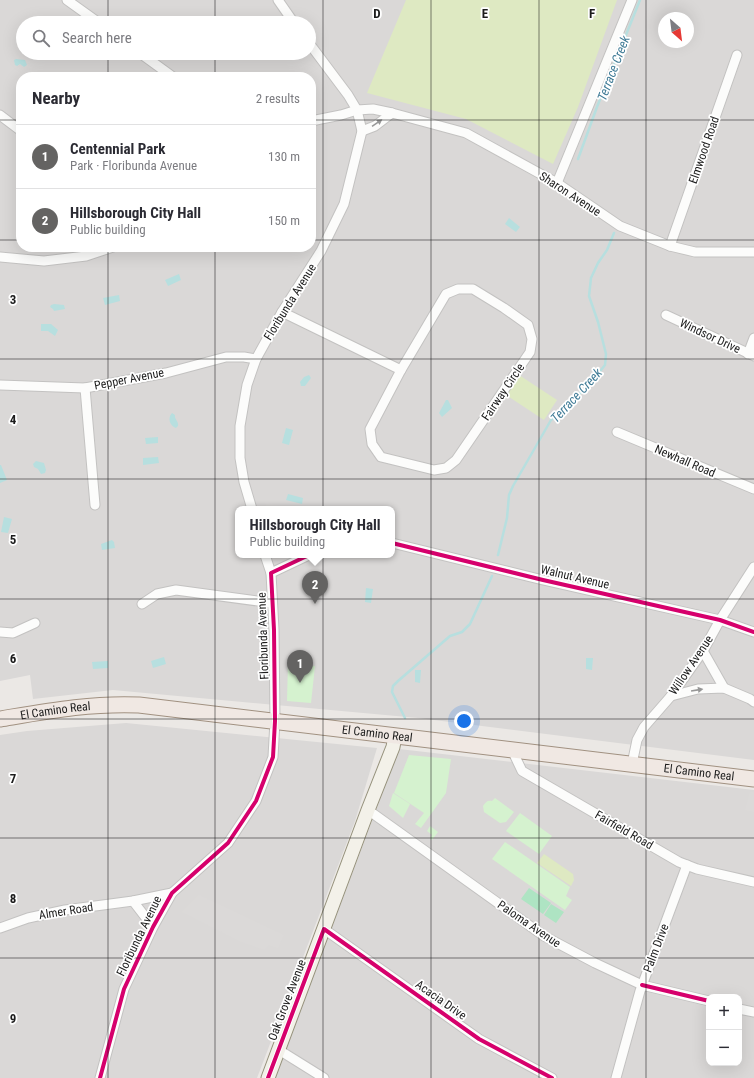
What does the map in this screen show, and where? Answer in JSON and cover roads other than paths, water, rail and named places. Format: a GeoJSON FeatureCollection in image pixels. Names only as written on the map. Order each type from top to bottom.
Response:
{"type":"FeatureCollection","features":[{"type":"Feature","properties":{"kind":"main road","name":"El Camino Real"},"geometry":{"type":"LineString","coordinates":[[0,719],[82,706],[120,704],[139,705],[754,779]]}},
{"type":"Feature","properties":{"kind":"street"},"geometry":{"type":"LineString","coordinates":[[67,0],[89,16]]}},
{"type":"Feature","properties":{"kind":"street"},"geometry":{"type":"LineString","coordinates":[[278,0],[289,16]]}},
{"type":"Feature","properties":{"kind":"street"},"geometry":{"type":"LineString","coordinates":[[557,182],[632,0]]}},
{"type":"Feature","properties":{"kind":"street","name":"Floribunda Avenue"},"geometry":{"type":"LineString","coordinates":[[251,506],[244,482],[240,458],[240,426],[247,385],[256,359],[282,312],[321,251],[344,204],[362,131],[357,110],[348,95],[316,52]]}},
{"type":"Feature","properties":{"kind":"street","name":"Elmwood Road"},"geometry":{"type":"LineString","coordinates":[[670,246],[737,55]]}},
{"type":"Feature","properties":{"kind":"street"},"geometry":{"type":"LineString","coordinates":[[150,60],[167,72]]}},
{"type":"Feature","properties":{"kind":"street","name":"Sharon Avenue"},"geometry":{"type":"LineString","coordinates":[[316,120],[357,110],[373,109],[466,133],[557,182],[620,226],[670,246],[695,252],[754,252]]}},
{"type":"Feature","properties":{"kind":"street"},"geometry":{"type":"LineString","coordinates":[[362,131],[375,126],[392,113]]}},
{"type":"Feature","properties":{"kind":"street"},"geometry":{"type":"LineString","coordinates":[[0,115],[16,127]]}},
{"type":"Feature","properties":{"kind":"street"},"geometry":{"type":"LineString","coordinates":[[0,257],[44,262],[86,256],[98,252]]}},
{"type":"Feature","properties":{"kind":"street","name":"Fairway Circle"},"geometry":{"type":"LineString","coordinates":[[458,289],[473,289],[528,325],[532,339],[530,352],[456,460],[446,468],[434,470],[381,457],[372,444],[370,429],[401,370],[446,294],[458,289]]}},
{"type":"Feature","properties":{"kind":"street"},"geometry":{"type":"LineString","coordinates":[[282,312],[401,370]]}},
{"type":"Feature","properties":{"kind":"street","name":"Windsor Drive"},"geometry":{"type":"LineString","coordinates":[[666,315],[751,355]]}},
{"type":"Feature","properties":{"kind":"street"},"geometry":{"type":"LineString","coordinates":[[751,355],[754,338]]}},
{"type":"Feature","properties":{"kind":"street","name":"Pepper Avenue"},"geometry":{"type":"LineString","coordinates":[[0,384],[85,388],[166,373],[226,357],[256,359]]}},
{"type":"Feature","properties":{"kind":"street"},"geometry":{"type":"LineString","coordinates":[[85,388],[95,505]]}},
{"type":"Feature","properties":{"kind":"street","name":"Newhall Road"},"geometry":{"type":"LineString","coordinates":[[617,432],[754,489]]}},
{"type":"Feature","properties":{"kind":"street","name":"Walnut Avenue"},"geometry":{"type":"LineString","coordinates":[[395,544],[543,580],[720,620],[754,632]]}},
{"type":"Feature","properties":{"kind":"street","name":"Floribunda Avenue"},"geometry":{"type":"LineString","coordinates":[[100,1078],[124,989],[153,927],[172,893],[228,843],[256,801],[274,757],[274,630],[270,573],[266,558]]}},
{"type":"Feature","properties":{"kind":"street"},"geometry":{"type":"LineString","coordinates":[[270,573],[302,558]]}},
{"type":"Feature","properties":{"kind":"street","name":"Willow Avenue"},"geometry":{"type":"LineString","coordinates":[[632,764],[637,740],[644,727],[671,696],[702,651],[754,567]]}},
{"type":"Feature","properties":{"kind":"street"},"geometry":{"type":"LineString","coordinates":[[142,604],[157,594],[176,590],[272,603]]}},
{"type":"Feature","properties":{"kind":"street"},"geometry":{"type":"LineString","coordinates":[[0,632],[13,633],[35,623]]}},
{"type":"Feature","properties":{"kind":"street"},"geometry":{"type":"LineString","coordinates":[[702,651],[724,688]]}},
{"type":"Feature","properties":{"kind":"street"},"geometry":{"type":"LineString","coordinates":[[671,696],[698,689],[724,688],[754,702]]}},
{"type":"Feature","properties":{"kind":"street","name":"Oak Grove Avenue"},"geometry":{"type":"LineString","coordinates":[[268,1078],[393,747],[395,736]]}},
{"type":"Feature","properties":{"kind":"street","name":"Fairfield Road"},"geometry":{"type":"LineString","coordinates":[[512,750],[522,771],[679,862],[754,882]]}},
{"type":"Feature","properties":{"kind":"street","name":"Paloma Avenue"},"geometry":{"type":"LineString","coordinates":[[368,810],[544,936],[594,963],[642,985],[706,1000]]}},
{"type":"Feature","properties":{"kind":"street","name":"Palm Drive"},"geometry":{"type":"LineString","coordinates":[[616,1078],[642,985],[687,865]]}},
{"type":"Feature","properties":{"kind":"street","name":"Almer Road"},"geometry":{"type":"LineString","coordinates":[[0,928],[28,918],[57,912],[133,901],[172,893]]}},
{"type":"Feature","properties":{"kind":"street"},"geometry":{"type":"LineString","coordinates":[[133,901],[153,927]]}},
{"type":"Feature","properties":{"kind":"street","name":"Acacia Drive"},"geometry":{"type":"LineString","coordinates":[[324,929],[479,1038],[552,1078]]}},
{"type":"Feature","properties":{"kind":"street"},"geometry":{"type":"LineString","coordinates":[[742,1009],[754,1012]]}},
{"type":"Feature","properties":{"kind":"street"},"geometry":{"type":"LineString","coordinates":[[278,1050],[324,1078]]}},
{"type":"Feature","properties":{"kind":"water"},"geometry":{"type":"Polygon","coordinates":[[[14,60],[25,60],[27,65],[24,67],[20,64],[17,66],[15,65],[14,60]]]}},
{"type":"Feature","properties":{"kind":"water"},"geometry":{"type":"Polygon","coordinates":[[[509,218],[520,227],[516,232],[505,224],[509,218]]]}},
{"type":"Feature","properties":{"kind":"water"},"geometry":{"type":"Polygon","coordinates":[[[179,274],[181,280],[168,286],[165,280],[179,274]]]}},
{"type":"Feature","properties":{"kind":"water"},"geometry":{"type":"Polygon","coordinates":[[[119,295],[120,301],[105,305],[103,298],[119,295]]]}},
{"type":"Feature","properties":{"kind":"water"},"geometry":{"type":"Polygon","coordinates":[[[54,304],[64,305],[65,309],[54,311],[50,307],[54,304]]]}},
{"type":"Feature","properties":{"kind":"water"},"geometry":{"type":"Polygon","coordinates":[[[41,324],[51,324],[58,330],[55,336],[48,331],[41,331],[41,324]]]}},
{"type":"Feature","properties":{"kind":"water"},"geometry":{"type":"Polygon","coordinates":[[[309,375],[311,378],[305,386],[301,386],[300,382],[304,377],[309,375]]]}},
{"type":"Feature","properties":{"kind":"water"},"geometry":{"type":"Polygon","coordinates":[[[446,400],[448,400],[452,408],[442,417],[439,413],[446,400]]]}},
{"type":"Feature","properties":{"kind":"water"},"geometry":{"type":"Polygon","coordinates":[[[172,413],[175,415],[178,423],[176,428],[172,426],[170,422],[170,415],[172,413]]]}},
{"type":"Feature","properties":{"kind":"water"},"geometry":{"type":"Polygon","coordinates":[[[286,428],[293,430],[289,445],[282,443],[286,428]]]}},
{"type":"Feature","properties":{"kind":"water"},"geometry":{"type":"Polygon","coordinates":[[[158,437],[158,443],[146,444],[145,438],[158,437]]]}},
{"type":"Feature","properties":{"kind":"water"},"geometry":{"type":"Polygon","coordinates":[[[158,457],[159,463],[143,465],[143,458],[158,457]]]}},
{"type":"Feature","properties":{"kind":"water"},"geometry":{"type":"Polygon","coordinates":[[[36,461],[44,463],[46,470],[45,473],[41,474],[38,469],[34,467],[33,464],[36,461]]]}},
{"type":"Feature","properties":{"kind":"water"},"geometry":{"type":"Polygon","coordinates":[[[0,465],[7,480],[0,483],[0,465]]]}},
{"type":"Feature","properties":{"kind":"water"},"geometry":{"type":"Polygon","coordinates":[[[288,494],[303,498],[302,504],[286,500],[288,494]]]}},
{"type":"Feature","properties":{"kind":"water"},"geometry":{"type":"Polygon","coordinates":[[[4,517],[12,519],[8,533],[1,532],[4,517]]]}},
{"type":"Feature","properties":{"kind":"water"},"geometry":{"type":"Polygon","coordinates":[[[112,540],[115,548],[102,550],[101,544],[112,540]]]}},
{"type":"Feature","properties":{"kind":"water"},"geometry":{"type":"Polygon","coordinates":[[[366,588],[373,589],[371,603],[365,602],[366,588]]]}},
{"type":"Feature","properties":{"kind":"water"},"geometry":{"type":"Polygon","coordinates":[[[164,657],[166,664],[153,668],[151,661],[164,657]]]}},
{"type":"Feature","properties":{"kind":"water"},"geometry":{"type":"Polygon","coordinates":[[[586,658],[593,658],[592,670],[586,669],[586,658]]]}},
{"type":"Feature","properties":{"kind":"water"},"geometry":{"type":"Polygon","coordinates":[[[108,661],[108,668],[93,669],[92,662],[108,661]]]}},
{"type":"Feature","properties":{"kind":"water"},"geometry":{"type":"Polygon","coordinates":[[[415,670],[421,670],[420,683],[415,682],[415,670]]]}},
{"type":"Feature","properties":{"kind":"waterway","name":"Terrace Creek"},"geometry":{"type":"LineString","coordinates":[[578,159],[640,0]]}},
{"type":"Feature","properties":{"kind":"waterway","name":"Terrace Creek"},"geometry":{"type":"LineString","coordinates":[[498,555],[507,518],[509,495],[513,486],[551,420],[590,384],[605,365],[606,354],[598,322],[589,296],[591,278],[598,263],[607,250],[614,233]]}},
{"type":"Feature","properties":{"kind":"waterway","name":"Terrace Creek"},"geometry":{"type":"LineString","coordinates":[[405,718],[392,692],[393,686],[450,636],[462,632],[470,624],[492,576]]}},
{"type":"Feature","properties":{"kind":"place","name":"Hillsborough City Hall"},"geometry":{"type":"Point","coordinates":[315,604]}},
{"type":"Feature","properties":{"kind":"place","name":"Centennial Park"},"geometry":{"type":"Point","coordinates":[300,683]}}]}
